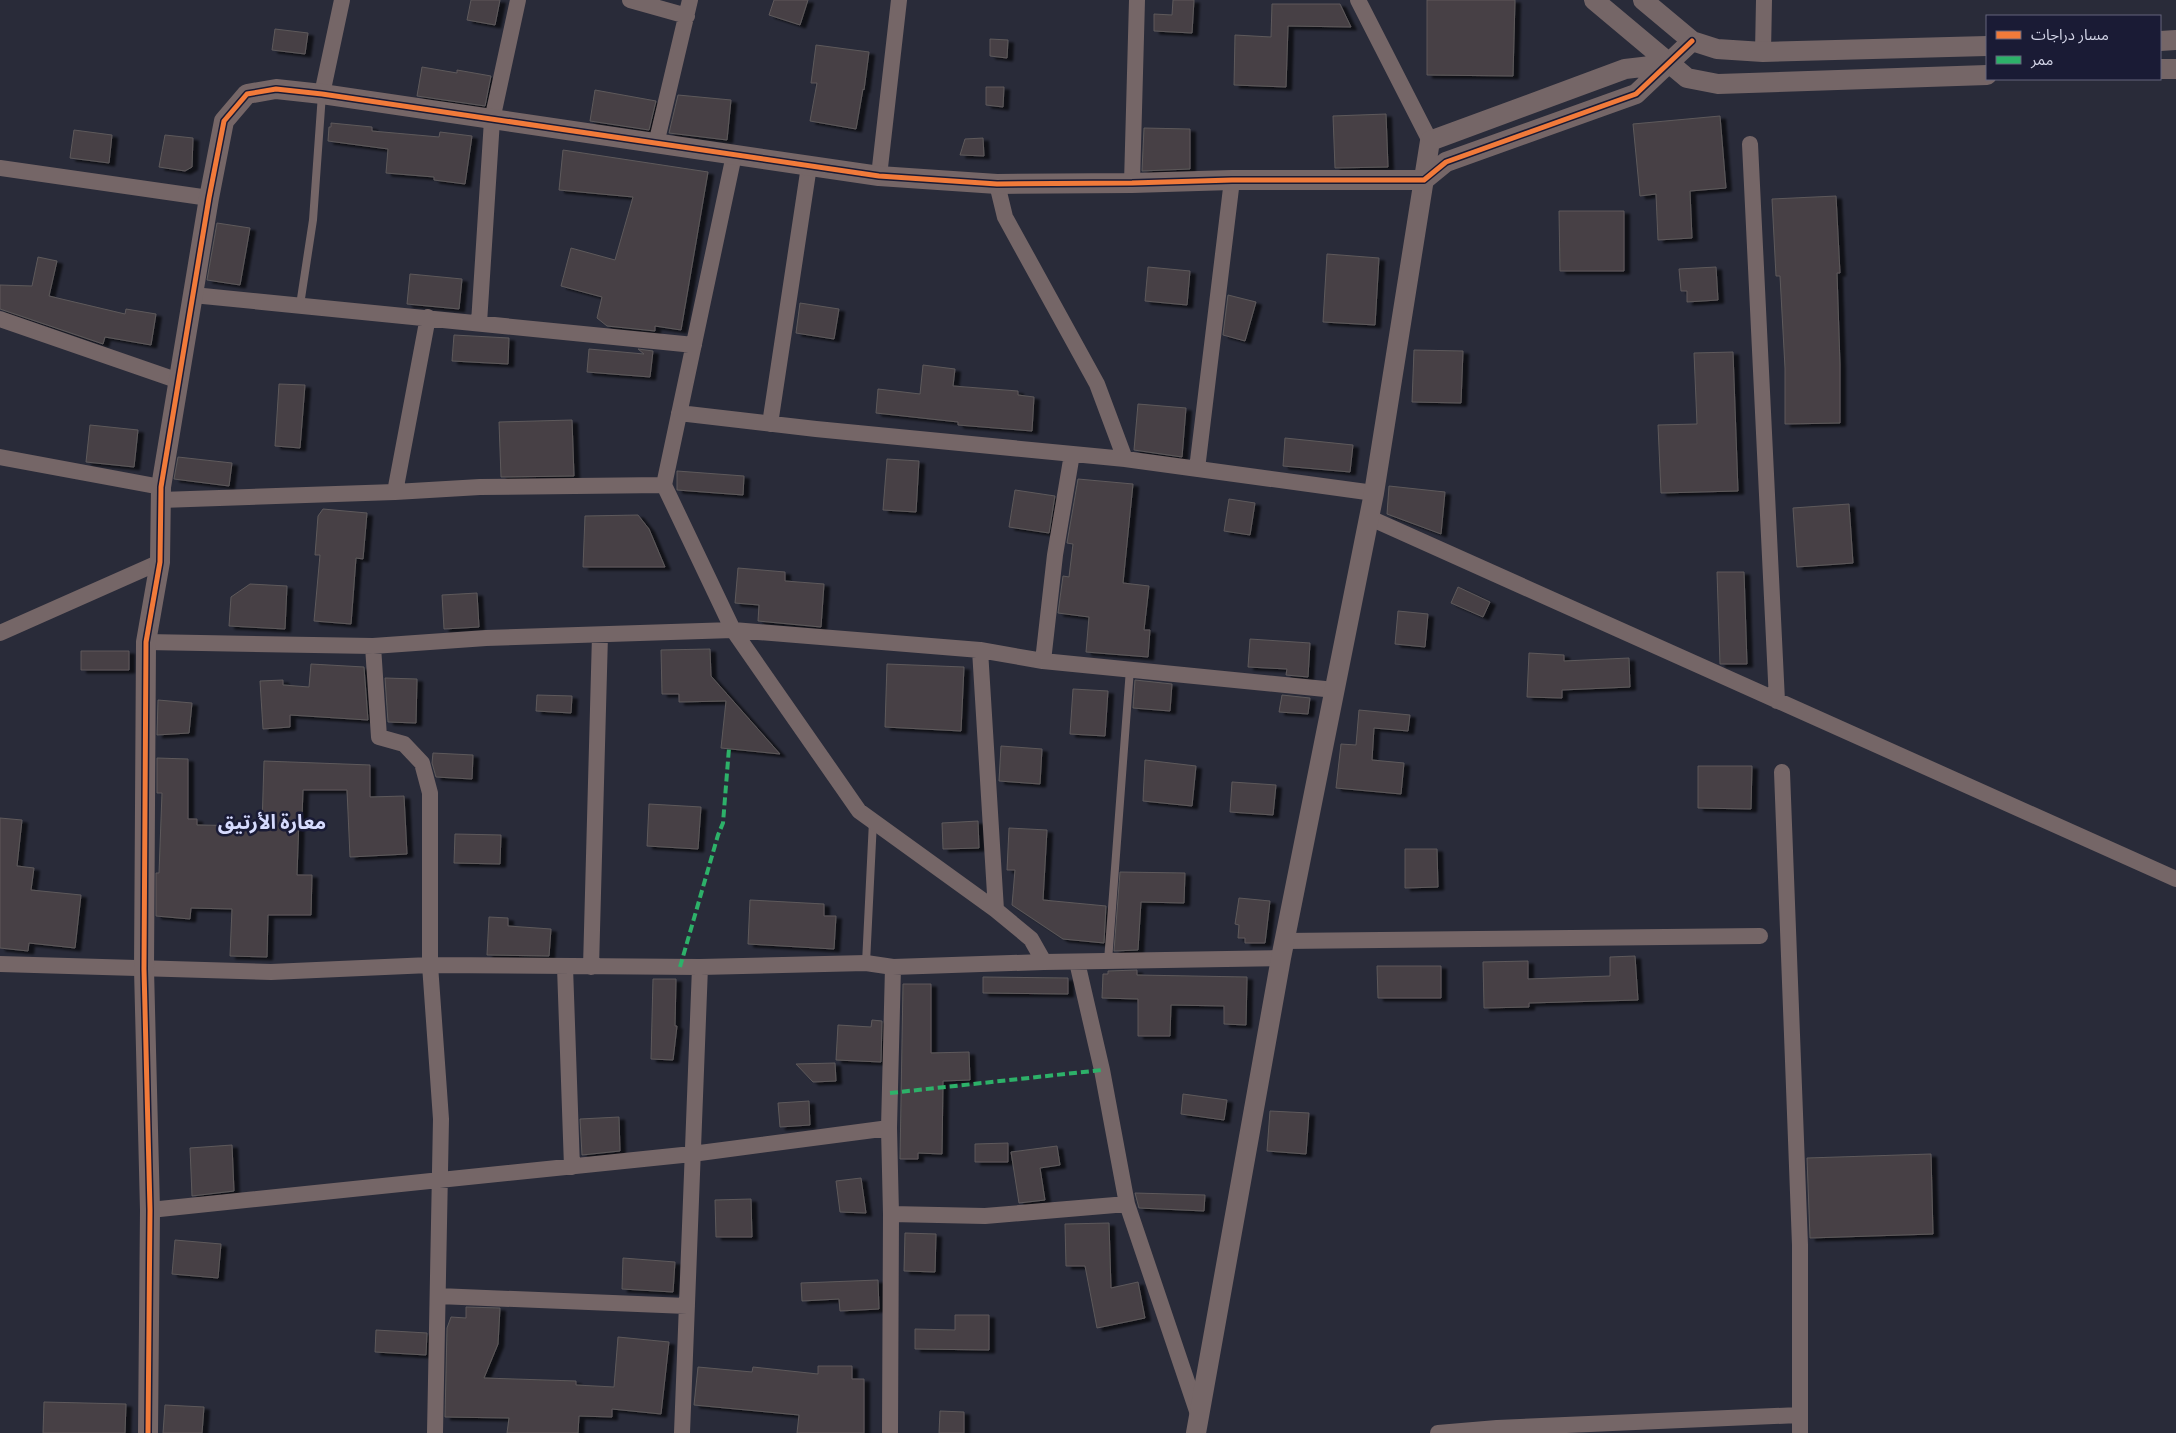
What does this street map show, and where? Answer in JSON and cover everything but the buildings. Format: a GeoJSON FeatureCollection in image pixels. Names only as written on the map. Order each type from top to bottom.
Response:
{"type":"FeatureCollection","features":[{"type":"Feature","properties":{"kind":"street"},"geometry":{"type":"LineString","coordinates":[[322,94],[342,0]]}},
{"type":"Feature","properties":{"kind":"street"},"geometry":{"type":"LineString","coordinates":[[480,323],[492,120],[518,0]]}},
{"type":"Feature","properties":{"kind":"street"},"geometry":{"type":"LineString","coordinates":[[630,0],[689,8],[656,144]]}},
{"type":"Feature","properties":{"kind":"street"},"geometry":{"type":"LineString","coordinates":[[879,176],[899,0]]}},
{"type":"Feature","properties":{"kind":"street"},"geometry":{"type":"LineString","coordinates":[[1132,183],[1137,0]]}},
{"type":"Feature","properties":{"kind":"street"},"geometry":{"type":"LineString","coordinates":[[1197,1425],[1282,949],[1370,518],[1430,141],[1358,0]]}},
{"type":"Feature","properties":{"kind":"street"},"geometry":{"type":"LineString","coordinates":[[1594,0],[1687,78],[1718,84],[1986,75]]}},
{"type":"Feature","properties":{"kind":"street"},"geometry":{"type":"LineString","coordinates":[[1643,0],[1692,41],[1717,49],[1763,52],[1986,46]]}},
{"type":"Feature","properties":{"kind":"street"},"geometry":{"type":"LineString","coordinates":[[1763,52],[1764,0]]}},
{"type":"Feature","properties":{"kind":"street"},"geometry":{"type":"LineString","coordinates":[[2161,41],[2176,40]]}},
{"type":"Feature","properties":{"kind":"street"},"geometry":{"type":"LineString","coordinates":[[148,1433],[150,1210],[144,968],[146,642],[160,562],[161,494],[208,198],[224,121],[247,94],[276,89],[322,94],[879,176],[997,184],[1232,180],[1424,180],[1446,162],[1636,94],[1692,41]]}},
{"type":"Feature","properties":{"kind":"street"},"geometry":{"type":"LineString","coordinates":[[1430,141],[1626,69],[1668,64]]}},
{"type":"Feature","properties":{"kind":"street"},"geometry":{"type":"LineString","coordinates":[[2161,69],[2176,69]]}},
{"type":"Feature","properties":{"kind":"street"},"geometry":{"type":"LineString","coordinates":[[1750,144],[1777,701]]}},
{"type":"Feature","properties":{"kind":"street"},"geometry":{"type":"LineString","coordinates":[[734,155],[664,485],[733,630],[859,811],[996,910],[1031,939],[1044,962]]}},
{"type":"Feature","properties":{"kind":"street"},"geometry":{"type":"LineString","coordinates":[[770,424],[809,166]]}},
{"type":"Feature","properties":{"kind":"street"},"geometry":{"type":"LineString","coordinates":[[0,168],[208,198]]}},
{"type":"Feature","properties":{"kind":"street"},"geometry":{"type":"LineString","coordinates":[[1197,469],[1232,180]]}},
{"type":"Feature","properties":{"kind":"street"},"geometry":{"type":"LineString","coordinates":[[997,184],[1005,217],[1097,384],[1125,459]]}},
{"type":"Feature","properties":{"kind":"street"},"geometry":{"type":"LineString","coordinates":[[193,295],[694,345]]}},
{"type":"Feature","properties":{"kind":"street"},"geometry":{"type":"LineString","coordinates":[[395,492],[428,317]]}},
{"type":"Feature","properties":{"kind":"street"},"geometry":{"type":"LineString","coordinates":[[0,319],[179,381]]}},
{"type":"Feature","properties":{"kind":"street"},"geometry":{"type":"LineString","coordinates":[[679,413],[770,424],[1125,459],[1374,493]]}},
{"type":"Feature","properties":{"kind":"street"},"geometry":{"type":"LineString","coordinates":[[1043,661],[1055,555],[1072,454]]}},
{"type":"Feature","properties":{"kind":"street"},"geometry":{"type":"LineString","coordinates":[[0,457],[161,494],[395,492],[480,487],[664,485]]}},
{"type":"Feature","properties":{"kind":"street"},"geometry":{"type":"LineString","coordinates":[[1370,518],[2176,879]]}},
{"type":"Feature","properties":{"kind":"street"},"geometry":{"type":"LineString","coordinates":[[0,632],[160,562]]}},
{"type":"Feature","properties":{"kind":"street"},"geometry":{"type":"LineString","coordinates":[[146,642],[373,646],[486,638],[733,630],[980,650],[1043,661],[1335,690]]}},
{"type":"Feature","properties":{"kind":"street"},"geometry":{"type":"LineString","coordinates":[[591,967],[600,635]]}},
{"type":"Feature","properties":{"kind":"street"},"geometry":{"type":"LineString","coordinates":[[373,646],[379,737],[404,744],[416,756],[422,763],[430,793],[430,965],[440,1119],[435,1433]]}},
{"type":"Feature","properties":{"kind":"street"},"geometry":{"type":"LineString","coordinates":[[980,650],[996,910]]}},
{"type":"Feature","properties":{"kind":"street"},"geometry":{"type":"LineString","coordinates":[[1782,772],[1800,1245],[1800,1433]]}},
{"type":"Feature","properties":{"kind":"street"},"geometry":{"type":"LineString","coordinates":[[0,964],[271,972],[430,965],[700,967],[866,964],[893,967],[1108,961],[1282,949],[1760,936]]}},
{"type":"Feature","properties":{"kind":"street"},"geometry":{"type":"LineString","coordinates":[[1077,962],[1102,1070],[1127,1204],[1197,1425]]}},
{"type":"Feature","properties":{"kind":"street"},"geometry":{"type":"LineString","coordinates":[[566,966],[572,1167]]}},
{"type":"Feature","properties":{"kind":"street"},"geometry":{"type":"LineString","coordinates":[[682,1433],[700,967]]}},
{"type":"Feature","properties":{"kind":"street"},"geometry":{"type":"LineString","coordinates":[[890,1433],[891,1214],[889,1128],[893,967]]}},
{"type":"Feature","properties":{"kind":"street"},"geometry":{"type":"LineString","coordinates":[[150,1210],[692,1154],[889,1128]]}},
{"type":"Feature","properties":{"kind":"street"},"geometry":{"type":"LineString","coordinates":[[891,1214],[985,1216],[1127,1204]]}},
{"type":"Feature","properties":{"kind":"street"},"geometry":{"type":"LineString","coordinates":[[438,1296],[687,1306]]}},
{"type":"Feature","properties":{"kind":"street"},"geometry":{"type":"LineString","coordinates":[[1438,1433],[1553,1429],[1799,1415]]}},
{"type":"Feature","properties":{"kind":"lane"},"geometry":{"type":"LineString","coordinates":[[300,305],[312,220],[322,94]]}},
{"type":"Feature","properties":{"kind":"lane"},"geometry":{"type":"LineString","coordinates":[[1108,961],[1130,669]]}},
{"type":"Feature","properties":{"kind":"lane"},"geometry":{"type":"LineString","coordinates":[[866,964],[873,821]]}},
{"type":"Feature","properties":{"kind":"marked path"},"geometry":{"type":"LineString","coordinates":[[680,967],[723,823],[729,748]]}},
{"type":"Feature","properties":{"kind":"marked path"},"geometry":{"type":"LineString","coordinates":[[890,1093],[1102,1070]]}},
{"type":"Feature","properties":{"kind":"cycle path"},"geometry":{"type":"LineString","coordinates":[[148,1433],[150,1210],[144,969],[146,642],[160,562],[161,487],[209,198],[224,121],[247,94],[276,89],[322,94],[879,176],[997,184],[1232,180],[1424,180],[1446,162],[1636,94],[1692,41]]}},
{"type":"Feature","properties":{"kind":"district","name":"معارة الأرتيق"},"geometry":{"type":"Point","coordinates":[272,822]}}]}
